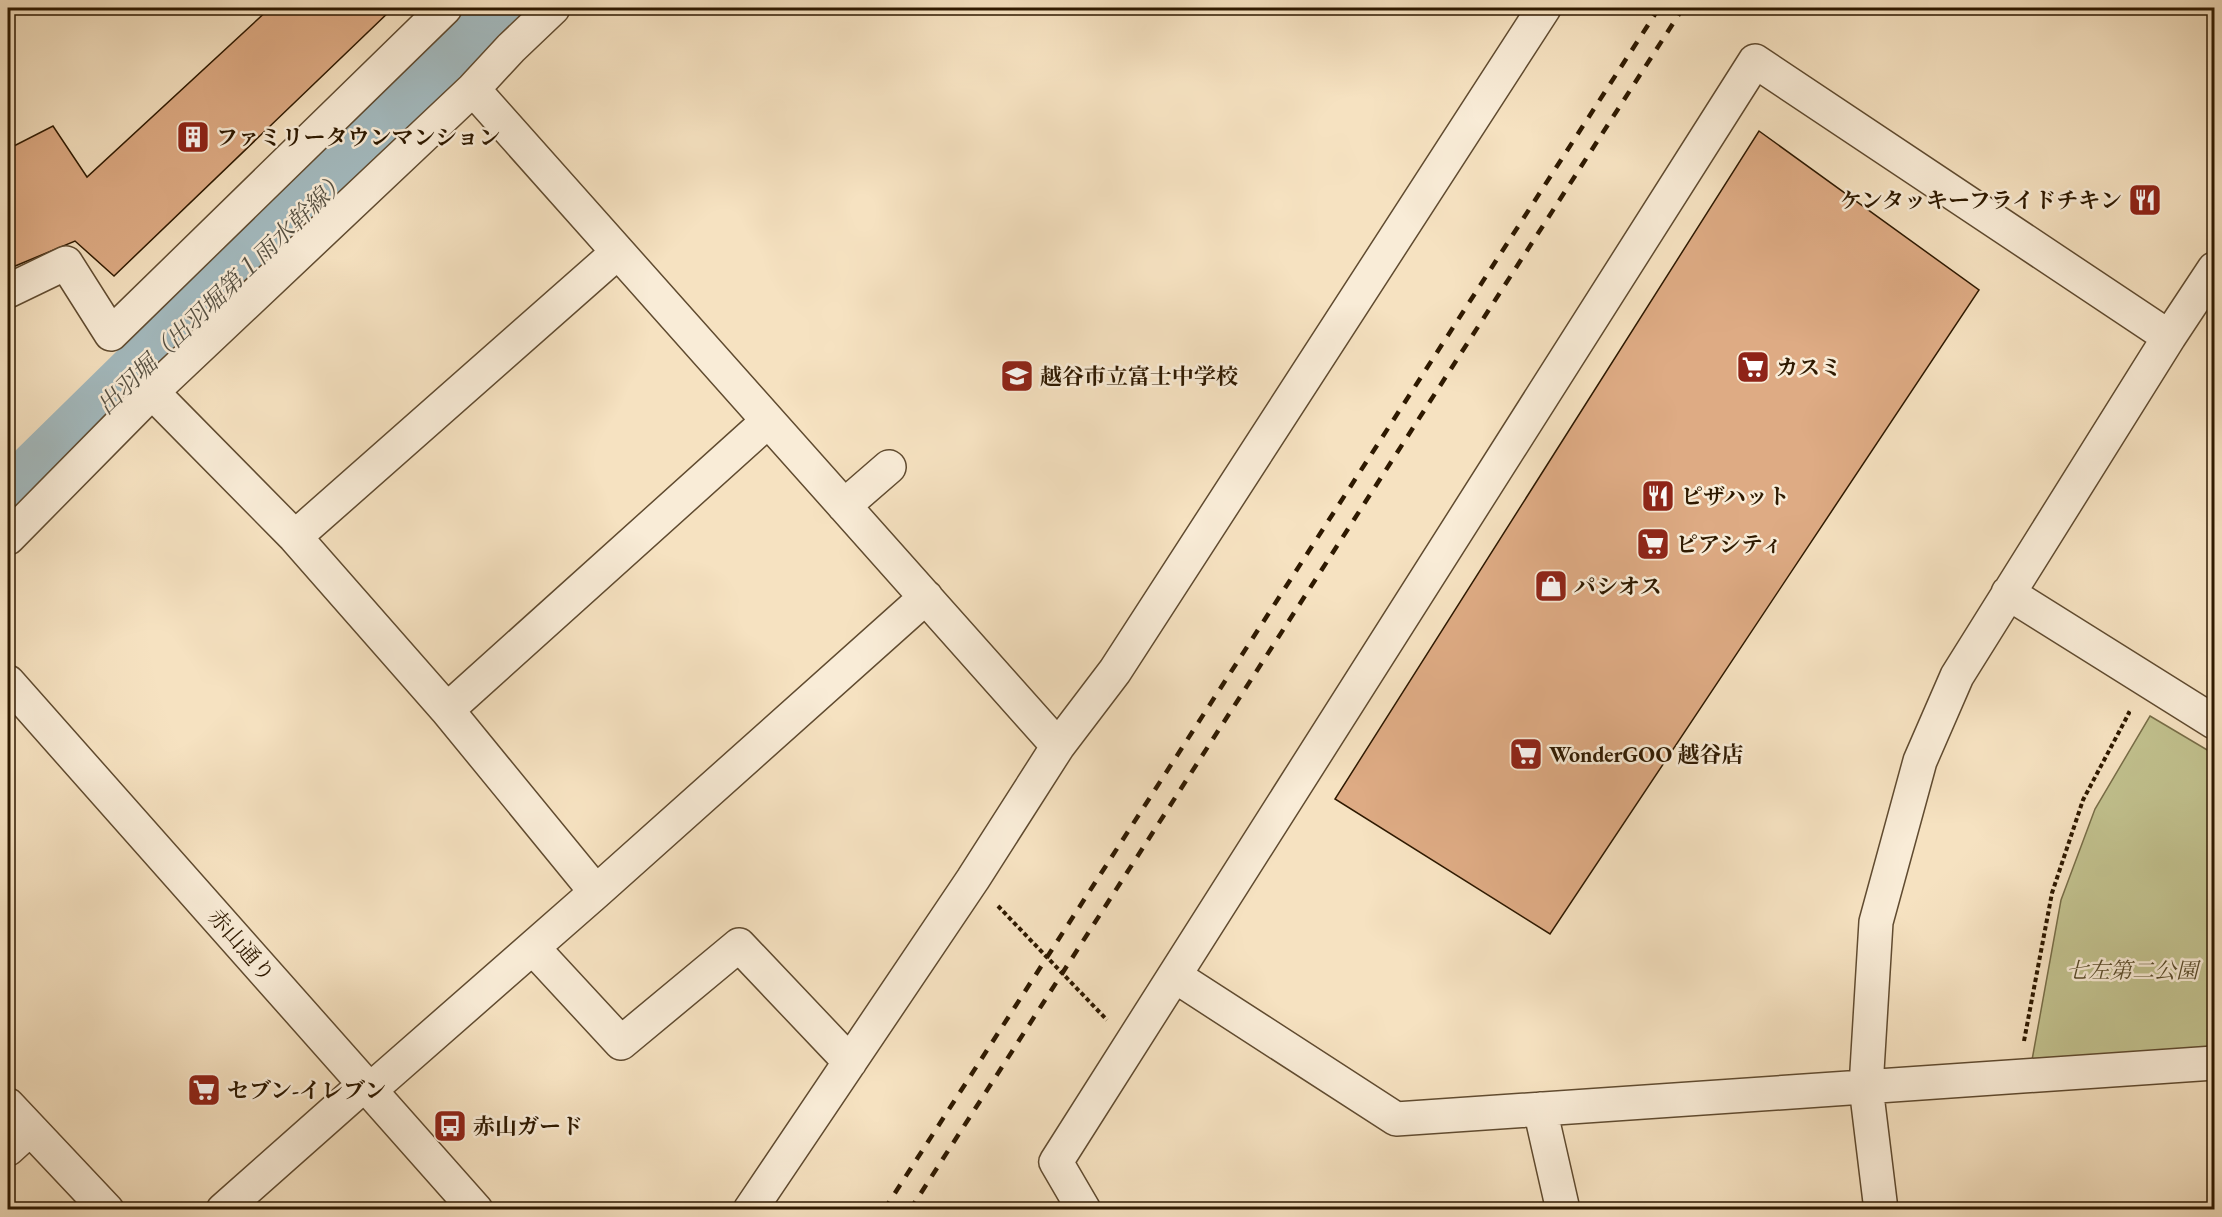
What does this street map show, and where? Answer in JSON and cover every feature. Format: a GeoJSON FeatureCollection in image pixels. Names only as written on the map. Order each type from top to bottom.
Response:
{"type":"FeatureCollection","features":[{"type":"Feature","properties":{"kind":"street"},"geometry":{"type":"LineString","coordinates":[[8,291],[66,263],[111,334],[445,8]]}},
{"type":"Feature","properties":{"kind":"street"},"geometry":{"type":"LineString","coordinates":[[8,538],[153,392],[472,89],[553,8]]}},
{"type":"Feature","properties":{"kind":"street"},"geometry":{"type":"LineString","coordinates":[[750,1209],[973,879],[1058,746],[1115,671],[1544,8]]}},
{"type":"Feature","properties":{"kind":"street"},"geometry":{"type":"LineString","coordinates":[[1084,1209],[1056,1162],[1755,61],[2169,337]]}},
{"type":"Feature","properties":{"kind":"street"},"geometry":{"type":"LineString","coordinates":[[472,89],[1058,746]]}},
{"type":"Feature","properties":{"kind":"street"},"geometry":{"type":"LineString","coordinates":[[295,537],[618,252]]}},
{"type":"Feature","properties":{"kind":"street"},"geometry":{"type":"LineString","coordinates":[[1881,1209],[1866,1087],[1876,922],[1920,761],[1957,676],[2214,269]]}},
{"type":"Feature","properties":{"kind":"street"},"geometry":{"type":"LineString","coordinates":[[153,392],[295,537],[447,710],[596,892]]}},
{"type":"Feature","properties":{"kind":"street"},"geometry":{"type":"LineString","coordinates":[[447,710],[768,421]]}},
{"type":"Feature","properties":{"kind":"street"},"geometry":{"type":"LineString","coordinates":[[844,506],[889,467]]}},
{"type":"Feature","properties":{"kind":"street"},"geometry":{"type":"LineString","coordinates":[[2008,593],[2214,722]]}},
{"type":"Feature","properties":{"kind":"street"},"geometry":{"type":"LineString","coordinates":[[223,1209],[533,948],[926,597]]}},
{"type":"Feature","properties":{"kind":"street","name":"赤山通り"},"geometry":{"type":"LineString","coordinates":[[8,682],[476,1209]]}},
{"type":"Feature","properties":{"kind":"street"},"geometry":{"type":"LineString","coordinates":[[533,948],[621,1043],[739,945],[850,1062]]}},
{"type":"Feature","properties":{"kind":"street"},"geometry":{"type":"LineString","coordinates":[[1175,976],[1396,1119],[2214,1063]]}},
{"type":"Feature","properties":{"kind":"street"},"geometry":{"type":"LineString","coordinates":[[8,1105],[19,1139],[106,1209]]}},
{"type":"Feature","properties":{"kind":"street"},"geometry":{"type":"LineString","coordinates":[[1540,1109],[1563,1209]]}},
{"type":"Feature","properties":{"kind":"path"},"geometry":{"type":"LineString","coordinates":[[2023,1043],[2052,893],[2083,800],[2129,713],[2119,707]]}},
{"type":"Feature","properties":{"kind":"path"},"geometry":{"type":"LineString","coordinates":[[973,879],[1130,1045]]}},
{"type":"Feature","properties":{"kind":"green space","name":"七左第二公園"},"geometry":{"type":"Polygon","coordinates":[[[2150,716],[2214,754],[2214,1049],[2032,1060],[2061,900],[2095,809],[2150,716]]]}},
{"type":"Feature","properties":{"kind":"building","name":"ファミリータウンマンション"},"geometry":{"type":"Polygon","coordinates":[[[270,8],[393,8],[114,276],[75,241],[8,269],[8,149],[53,126],[87,177],[270,8]]]}},
{"type":"Feature","properties":{"kind":"building","name":"ピアシティ"},"geometry":{"type":"Polygon","coordinates":[[[1759,131],[1979,290],[1550,934],[1335,799],[1759,131]]]}},
{"type":"Feature","properties":{"kind":"waterway","name":"出羽堀（出羽堀第１雨水幹線）"},"geometry":{"type":"LineString","coordinates":[[8,504],[514,8]]}},
{"type":"Feature","properties":{"kind":"railway"},"geometry":{"type":"LineString","coordinates":[[884,1210],[1659,8]]}},
{"type":"Feature","properties":{"kind":"railway"},"geometry":{"type":"LineString","coordinates":[[910,1210],[1683,8]]}},
{"type":"Feature","properties":{"kind":"place","name":"ファミリータウンマンション"},"geometry":{"type":"Point","coordinates":[193,137]}},
{"type":"Feature","properties":{"kind":"place","name":"ケンタッキーフライドチキン"},"geometry":{"type":"Point","coordinates":[2145,200]}},
{"type":"Feature","properties":{"kind":"place","name":"カスミ"},"geometry":{"type":"Point","coordinates":[1753,367]}},
{"type":"Feature","properties":{"kind":"place","name":"越谷市立富士中学校"},"geometry":{"type":"Point","coordinates":[1017,376]}},
{"type":"Feature","properties":{"kind":"place","name":"ピザハット"},"geometry":{"type":"Point","coordinates":[1658,496]}},
{"type":"Feature","properties":{"kind":"place","name":"ピアシティ"},"geometry":{"type":"Point","coordinates":[1653,544]}},
{"type":"Feature","properties":{"kind":"place","name":"パシオス"},"geometry":{"type":"Point","coordinates":[1551,586]}},
{"type":"Feature","properties":{"kind":"place","name":"WonderGOO 越谷店"},"geometry":{"type":"Point","coordinates":[1526,754]}},
{"type":"Feature","properties":{"kind":"place","name":"セブン-イレブン"},"geometry":{"type":"Point","coordinates":[204,1090]}},
{"type":"Feature","properties":{"kind":"place","name":"赤山ガード"},"geometry":{"type":"Point","coordinates":[450,1126]}}]}
